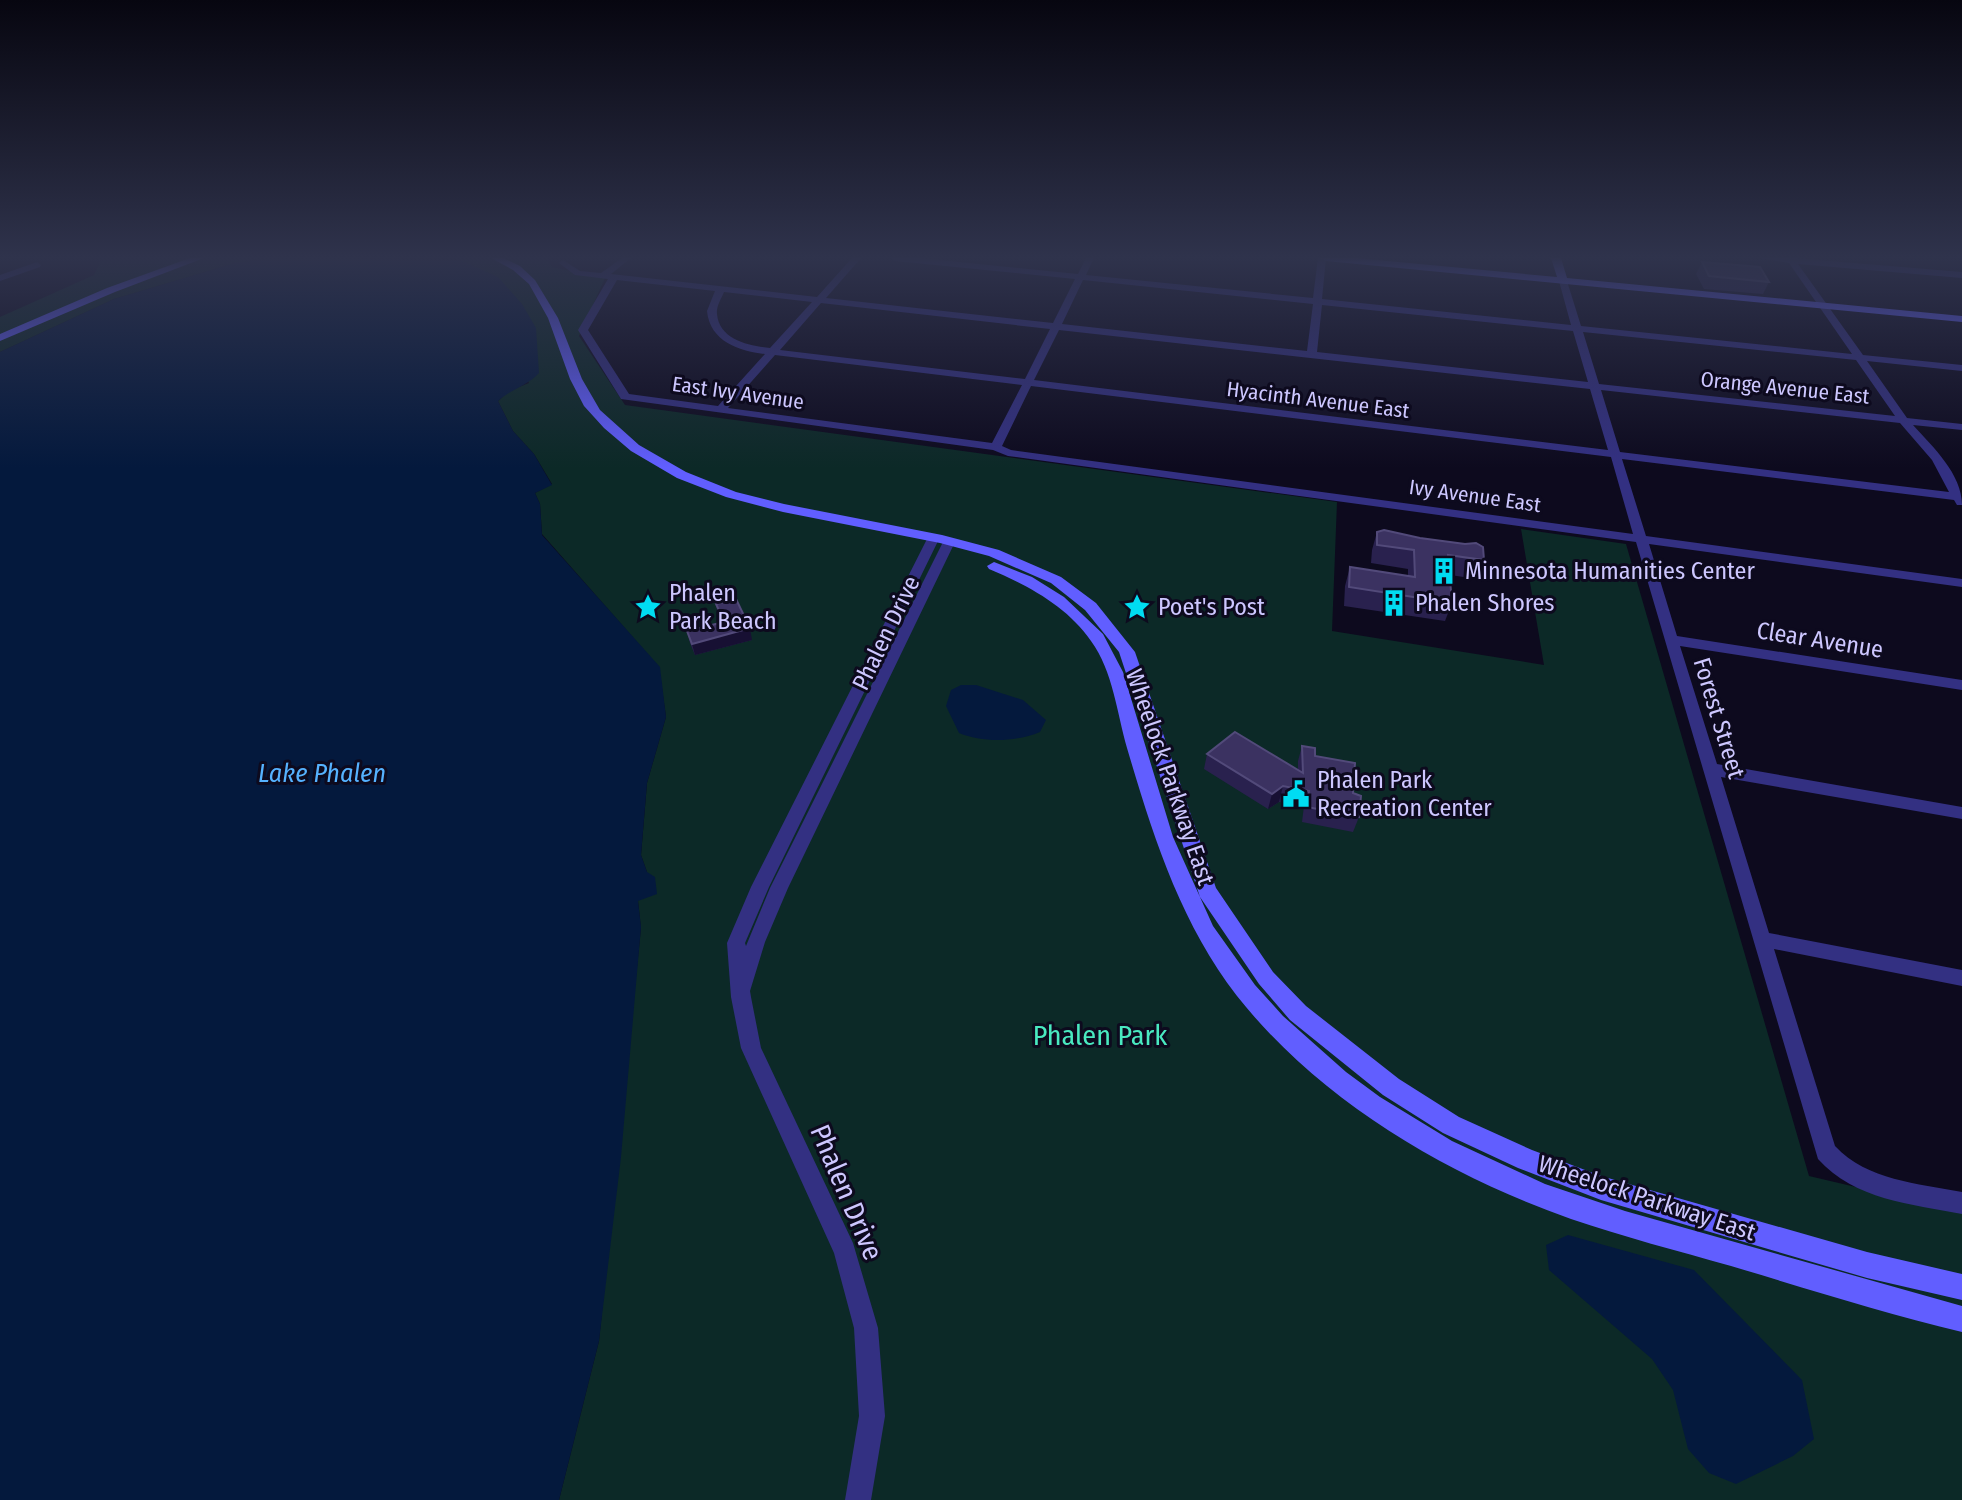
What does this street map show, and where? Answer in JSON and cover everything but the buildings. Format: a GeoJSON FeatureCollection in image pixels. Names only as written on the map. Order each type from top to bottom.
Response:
{"type":"FeatureCollection","features":[{"type":"Feature","properties":{"kind":"street"},"geometry":{"type":"LineString","coordinates":[[0,338],[23,328]]}},
{"type":"Feature","properties":{"kind":"street","name":"Wheelock Parkway East"},"geometry":{"type":"LineString","coordinates":[[555,328],[586,400],[585,410],[597,430],[634,461],[671,482],[749,510],[1019,562],[1069,589],[1112,628],[1127,652],[1207,891],[1266,978],[1298,1013],[1391,1087],[1451,1125],[1527,1160],[1601,1188],[1867,1265],[1962,1287]]}},
{"type":"Feature","properties":{"kind":"street","name":"East Ivy Avenue"},"geometry":{"type":"LineString","coordinates":[[584,328],[625,397],[990,447]]}},
{"type":"Feature","properties":{"kind":"street","name":"Hyacinth Avenue East"},"geometry":{"type":"LineString","coordinates":[[721,328],[734,345],[772,352],[1960,499]]}},
{"type":"Feature","properties":{"kind":"street"},"geometry":{"type":"LineString","coordinates":[[720,410],[794,328]]}},
{"type":"Feature","properties":{"kind":"street"},"geometry":{"type":"LineString","coordinates":[[990,447],[1027,384],[1055,328]]}},
{"type":"Feature","properties":{"kind":"street","name":"Orange Avenue East"},"geometry":{"type":"LineString","coordinates":[[1074,328],[1962,427]]}},
{"type":"Feature","properties":{"kind":"street"},"geometry":{"type":"LineString","coordinates":[[1312,355],[1314,328]]}},
{"type":"Feature","properties":{"kind":"street"},"geometry":{"type":"LineString","coordinates":[[1577,328],[1962,368]]}},
{"type":"Feature","properties":{"kind":"street","name":"Forest Street"},"geometry":{"type":"LineString","coordinates":[[1577,328],[1826,1152],[1836,1166],[1859,1180],[1962,1203]]}},
{"type":"Feature","properties":{"kind":"street"},"geometry":{"type":"LineString","coordinates":[[1838,328],[1903,421],[1937,459],[1960,499]]}},
{"type":"Feature","properties":{"kind":"street","name":"Ivy Avenue East"},"geometry":{"type":"LineString","coordinates":[[990,447],[1008,453],[1962,583]]}},
{"type":"Feature","properties":{"kind":"street","name":"Wheelock Parkway East"},"geometry":{"type":"LineString","coordinates":[[938,545],[1013,573],[1060,602],[1079,617],[1107,653],[1182,891],[1211,943],[1245,989],[1277,1025],[1315,1061],[1374,1107],[1438,1147],[1520,1187],[1604,1217],[1875,1298],[1953,1317]]}},
{"type":"Feature","properties":{"kind":"street","name":"Phalen Drive"},"geometry":{"type":"LineString","coordinates":[[858,1500],[872,1416],[866,1328],[845,1251],[751,1048],[741,997],[756,942],[779,888],[938,545]]}},
{"type":"Feature","properties":{"kind":"street","name":"Clear Avenue"},"geometry":{"type":"LineString","coordinates":[[1671,640],[1962,685]]}},
{"type":"Feature","properties":{"kind":"street"},"geometry":{"type":"LineString","coordinates":[[1710,769],[1962,813]]}},
{"type":"Feature","properties":{"kind":"street"},"geometry":{"type":"LineString","coordinates":[[1762,939],[1962,978]]}},
{"type":"Feature","properties":{"kind":"street"},"geometry":{"type":"LineString","coordinates":[[1934,1281],[1953,1317]]}},
{"type":"Feature","properties":{"kind":"green space"},"geometry":{"type":"Polygon","coordinates":[[[0,328],[52,328],[0,352],[0,328]]]}},
{"type":"Feature","properties":{"kind":"green space","name":"Phalen Park"},"geometry":{"type":"Polygon","coordinates":[[[498,328],[583,328],[579,336],[625,405],[1337,502],[1332,631],[1544,665],[1521,529],[1626,544],[1809,1176],[1962,1212],[1962,1500],[559,1500],[599,1341],[641,928],[638,901],[647,872],[641,855],[647,783],[666,717],[659,667],[542,534],[540,504],[535,493],[552,484],[534,454],[513,431],[498,401],[509,391],[529,383],[498,328]]]}},
{"type":"Feature","properties":{"kind":"water","name":"Lake Phalen"},"geometry":{"type":"Polygon","coordinates":[[[52,328],[536,328],[539,373],[498,401],[513,431],[534,454],[552,485],[535,493],[540,504],[542,535],[660,667],[666,717],[647,783],[641,855],[647,872],[655,877],[657,894],[638,901],[641,927],[621,1157],[599,1341],[559,1500],[0,1500],[0,352],[52,328]]]}},
{"type":"Feature","properties":{"kind":"water"},"geometry":{"type":"Polygon","coordinates":[[[961,685],[976,685],[1023,700],[1046,720],[1040,732],[1021,738],[1000,740],[959,733],[946,706],[951,690],[961,685]]]}},
{"type":"Feature","properties":{"kind":"water"},"geometry":{"type":"Polygon","coordinates":[[[1568,1235],[1694,1270],[1802,1380],[1814,1439],[1793,1456],[1736,1484],[1709,1473],[1688,1449],[1673,1390],[1652,1359],[1549,1270],[1546,1245],[1568,1235]]]}},
{"type":"Feature","properties":{"kind":"place","name":"Minnesota Humanities Center"},"geometry":{"type":"Point","coordinates":[1444,571]}},
{"type":"Feature","properties":{"kind":"place","name":"Phalen Shores"},"geometry":{"type":"Point","coordinates":[1394,603]}},
{"type":"Feature","properties":{"kind":"place","name":"Phalen Park Beach"},"geometry":{"type":"Point","coordinates":[648,607]}},
{"type":"Feature","properties":{"kind":"place","name":"Poet's Post"},"geometry":{"type":"Point","coordinates":[1137,607]}},
{"type":"Feature","properties":{"kind":"place","name":"Phalen Park Recreation Center"},"geometry":{"type":"Point","coordinates":[1296,794]}}]}
